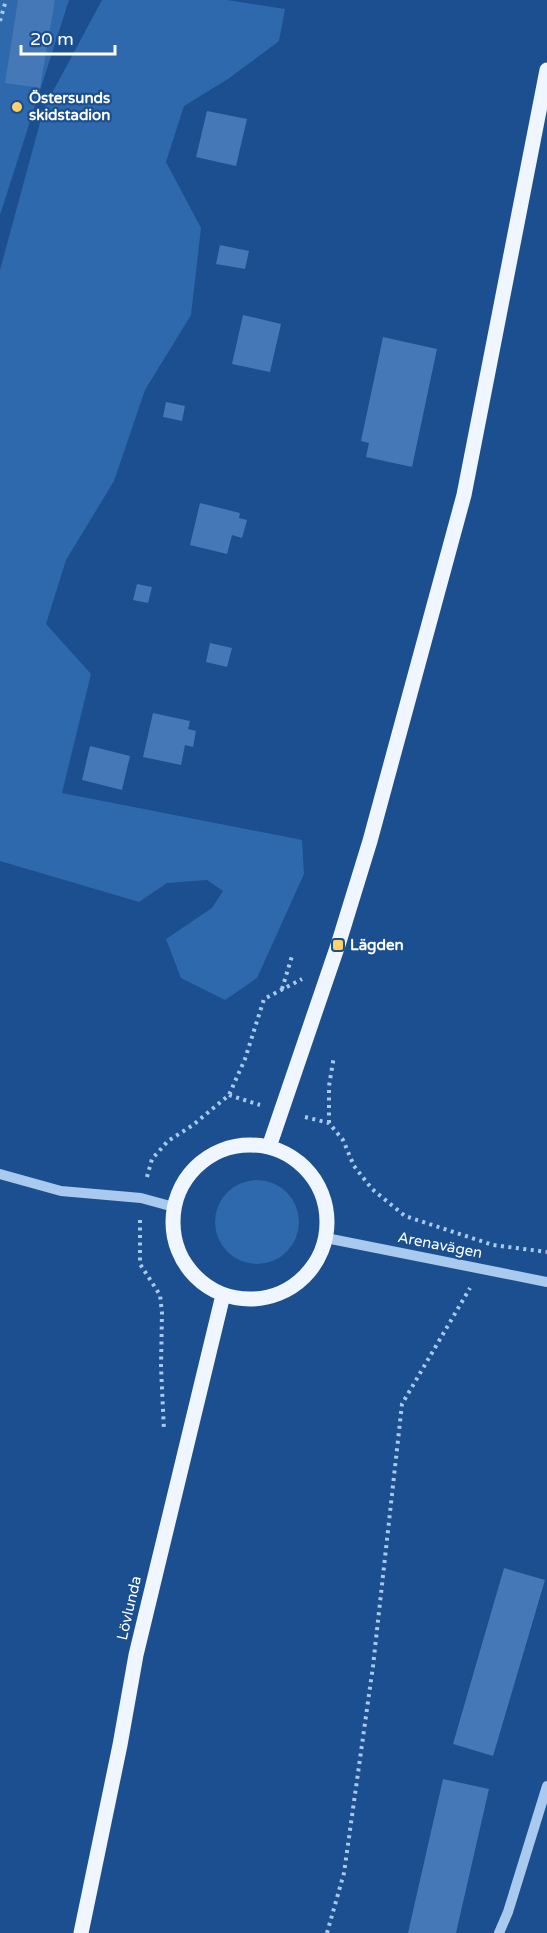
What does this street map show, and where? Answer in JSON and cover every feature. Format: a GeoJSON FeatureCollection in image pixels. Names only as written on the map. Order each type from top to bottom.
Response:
{"type":"FeatureCollection","features":[{"type":"Feature","properties":{"kind":"main road"},"geometry":{"type":"LineString","coordinates":[[269,1147],[338,945],[370,841],[464,495],[547,70]]}},
{"type":"Feature","properties":{"kind":"main road"},"geometry":{"type":"LineString","coordinates":[[244,1144],[269,1147],[296,1159],[316,1181],[327,1208],[326,1238],[316,1262],[299,1282],[276,1295],[249,1299],[224,1295],[200,1281],[182,1260],[174,1234],[174,1207],[183,1183],[199,1164],[220,1150],[244,1144]]}},
{"type":"Feature","properties":{"kind":"main road","name":"Lövlunda"},"geometry":{"type":"LineString","coordinates":[[81,1933],[136,1655],[224,1295]]}},
{"type":"Feature","properties":{"kind":"street"},"geometry":{"type":"LineString","coordinates":[[0,1174],[61,1191],[141,1198],[174,1207]]}},
{"type":"Feature","properties":{"kind":"street","name":"Arenavägen"},"geometry":{"type":"LineString","coordinates":[[326,1238],[547,1282]]}},
{"type":"Feature","properties":{"kind":"street"},"geometry":{"type":"LineString","coordinates":[[499,1933],[508,1912],[547,1786]]}},
{"type":"Feature","properties":{"kind":"street"},"geometry":{"type":"LineString","coordinates":[[508,1912],[509,1933]]}},
{"type":"Feature","properties":{"kind":"path"},"geometry":{"type":"LineString","coordinates":[[0,21],[6,0]]}},
{"type":"Feature","properties":{"kind":"path"},"geometry":{"type":"LineString","coordinates":[[282,989],[292,956]]}},
{"type":"Feature","properties":{"kind":"path"},"geometry":{"type":"LineString","coordinates":[[329,1123],[329,1086],[334,1056]]}},
{"type":"Feature","properties":{"kind":"path"},"geometry":{"type":"LineString","coordinates":[[229,1095],[281,1112],[329,1123],[343,1140],[354,1166],[372,1189],[405,1216],[493,1245],[547,1252]]}},
{"type":"Feature","properties":{"kind":"path"},"geometry":{"type":"LineString","coordinates":[[327,1933],[344,1873],[367,1712],[402,1404],[481,1269]]}},
{"type":"Feature","properties":{"kind":"shaded area","name":"Östersunds skidstadion"},"geometry":{"type":"Polygon","coordinates":[[[0,0],[69,0],[0,215],[0,0]]]}},
{"type":"Feature","properties":{"kind":"shaded area"},"geometry":{"type":"Polygon","coordinates":[[[102,0],[227,0],[285,9],[279,41],[228,79],[184,106],[166,162],[201,228],[191,315],[145,390],[114,481],[66,560],[46,624],[91,674],[62,793],[302,840],[304,874],[257,978],[225,1000],[181,978],[166,939],[212,908],[223,891],[207,880],[167,883],[139,902],[0,861],[0,270],[44,108],[102,0]]]}},
{"type":"Feature","properties":{"kind":"shaded area"},"geometry":{"type":"Polygon","coordinates":[[[257,1180],[273,1183],[287,1192],[296,1206],[299,1222],[296,1238],[287,1252],[273,1261],[257,1264],[241,1261],[227,1252],[218,1238],[215,1222],[218,1206],[227,1192],[241,1183],[257,1180]]]}},
{"type":"Feature","properties":{"kind":"building"},"geometry":{"type":"Polygon","coordinates":[[[18,0],[55,0],[40,88],[5,83],[18,0]]]}},
{"type":"Feature","properties":{"kind":"building"},"geometry":{"type":"Polygon","coordinates":[[[207,111],[247,119],[236,166],[196,157],[207,111]]]}},
{"type":"Feature","properties":{"kind":"building"},"geometry":{"type":"Polygon","coordinates":[[[220,245],[249,251],[245,269],[216,264],[220,245]]]}},
{"type":"Feature","properties":{"kind":"building"},"geometry":{"type":"Polygon","coordinates":[[[243,315],[281,324],[270,372],[232,364],[243,315]]]}},
{"type":"Feature","properties":{"kind":"building"},"geometry":{"type":"Polygon","coordinates":[[[383,337],[437,349],[412,467],[366,457],[369,443],[361,441],[383,337]]]}},
{"type":"Feature","properties":{"kind":"building"},"geometry":{"type":"Polygon","coordinates":[[[166,402],[185,406],[182,421],[163,417],[166,402]]]}},
{"type":"Feature","properties":{"kind":"building"},"geometry":{"type":"Polygon","coordinates":[[[200,503],[240,513],[239,518],[247,520],[242,538],[232,535],[227,554],[190,545],[200,503]]]}},
{"type":"Feature","properties":{"kind":"building"},"geometry":{"type":"Polygon","coordinates":[[[137,584],[152,587],[148,603],[133,600],[137,584]]]}},
{"type":"Feature","properties":{"kind":"building"},"geometry":{"type":"Polygon","coordinates":[[[210,643],[232,648],[227,667],[206,662],[210,643]]]}},
{"type":"Feature","properties":{"kind":"building"},"geometry":{"type":"Polygon","coordinates":[[[153,713],[190,721],[188,729],[196,731],[193,747],[185,745],[181,765],[143,757],[153,713]]]}},
{"type":"Feature","properties":{"kind":"building"},"geometry":{"type":"Polygon","coordinates":[[[90,746],[130,756],[122,790],[82,780],[90,746]]]}},
{"type":"Feature","properties":{"kind":"building"},"geometry":{"type":"Polygon","coordinates":[[[504,1568],[545,1580],[493,1756],[453,1744],[504,1568]]]}},
{"type":"Feature","properties":{"kind":"building"},"geometry":{"type":"Polygon","coordinates":[[[443,1779],[489,1789],[456,1933],[408,1933],[443,1779]]]}},
{"type":"Feature","properties":{"kind":"place","name":"Östersunds skidstadion"},"geometry":{"type":"Point","coordinates":[17,107]}},
{"type":"Feature","properties":{"kind":"place","name":"Lägden"},"geometry":{"type":"Point","coordinates":[338,945]}}]}
